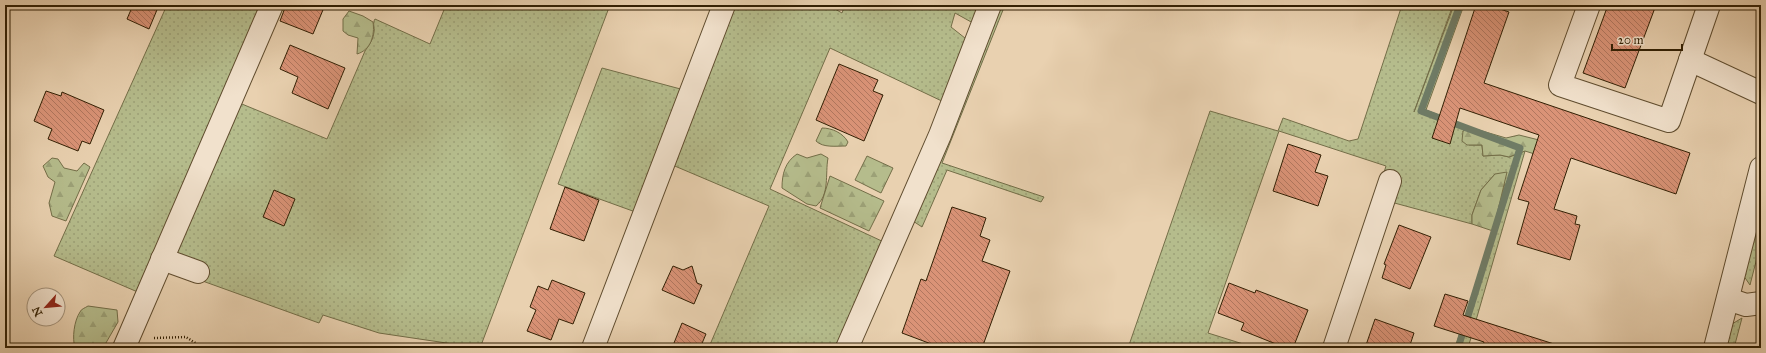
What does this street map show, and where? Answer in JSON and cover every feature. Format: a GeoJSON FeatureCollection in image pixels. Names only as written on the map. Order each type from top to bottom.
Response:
{"type":"FeatureCollection","features":[{"type":"Feature","properties":{"kind":"street"},"geometry":{"type":"LineString","coordinates":[[124,348],[272,5]]}},
{"type":"Feature","properties":{"kind":"street"},"geometry":{"type":"LineString","coordinates":[[592,348],[724,5]]}},
{"type":"Feature","properties":{"kind":"street"},"geometry":{"type":"LineString","coordinates":[[847,348],[940,135],[990,5]]}},
{"type":"Feature","properties":{"kind":"street"},"geometry":{"type":"LineString","coordinates":[[1586,6],[1560,86],[1669,121],[1709,5]]}},
{"type":"Feature","properties":{"kind":"street"},"geometry":{"type":"LineString","coordinates":[[1690,60],[1761,93]]}},
{"type":"Feature","properties":{"kind":"street"},"geometry":{"type":"LineString","coordinates":[[1715,348],[1761,168]]}},
{"type":"Feature","properties":{"kind":"street"},"geometry":{"type":"LineString","coordinates":[[1334,348],[1390,181]]}},
{"type":"Feature","properties":{"kind":"street"},"geometry":{"type":"LineString","coordinates":[[162,259],[198,272]]}},
{"type":"Feature","properties":{"kind":"street"},"geometry":{"type":"LineString","coordinates":[[1728,299],[1746,305],[1761,303]]}},
{"type":"Feature","properties":{"kind":"path"},"geometry":{"type":"LineString","coordinates":[[149,341],[154,338],[186,337],[203,348]]}},
{"type":"Feature","properties":{"kind":"green space"},"geometry":{"type":"Polygon","coordinates":[[[167,5],[271,5],[140,293],[54,256],[167,5]]]}},
{"type":"Feature","properties":{"kind":"green space"},"geometry":{"type":"Polygon","coordinates":[[[446,5],[610,5],[480,348],[379,333],[323,315],[319,323],[197,279],[170,257],[237,102],[327,139],[365,51],[372,40],[375,19],[430,44],[446,5]]]}},
{"type":"Feature","properties":{"kind":"green space"},"geometry":{"type":"Polygon","coordinates":[[[730,5],[828,5],[842,13],[845,5],[985,5],[973,23],[955,13],[951,27],[970,42],[946,103],[830,48],[770,189],[886,243],[841,348],[709,347],[769,206],[670,164],[730,5]]]}},
{"type":"Feature","properties":{"kind":"green space"},"geometry":{"type":"Polygon","coordinates":[[[999,5],[1005,5],[942,163],[1044,197],[1041,202],[947,170],[922,227],[910,219],[999,5]]]}},
{"type":"Feature","properties":{"kind":"green space"},"geometry":{"type":"Polygon","coordinates":[[[1402,5],[1453,5],[1414,112],[1454,5],[1464,5],[1426,110],[1472,128],[1463,131],[1469,145],[1482,145],[1483,156],[1500,155],[1509,157],[1525,151],[1468,348],[1455,348],[1493,231],[1505,183],[1495,174],[1481,190],[1472,215],[1472,224],[1376,198],[1386,166],[1279,131],[1208,333],[1256,348],[1128,348],[1210,111],[1278,131],[1283,118],[1349,141],[1358,139],[1402,5]]]}},
{"type":"Feature","properties":{"kind":"green space"},"geometry":{"type":"Polygon","coordinates":[[[349,11],[363,16],[373,22],[373,37],[369,46],[357,54],[358,38],[348,35],[343,31],[343,19],[349,11]]]}},
{"type":"Feature","properties":{"kind":"green space"},"geometry":{"type":"Polygon","coordinates":[[[602,68],[688,91],[641,214],[558,184],[602,68]]]}},
{"type":"Feature","properties":{"kind":"green space"},"geometry":{"type":"Polygon","coordinates":[[[822,128],[833,130],[840,134],[848,142],[846,146],[822,145],[816,141],[822,128]]]}},
{"type":"Feature","properties":{"kind":"green space"},"geometry":{"type":"Polygon","coordinates":[[[1472,128],[1506,138],[1519,135],[1547,142],[1554,160],[1525,151],[1509,157],[1500,155],[1483,156],[1482,145],[1467,145],[1462,141],[1463,131],[1472,128]]]}},
{"type":"Feature","properties":{"kind":"green space"},"geometry":{"type":"Polygon","coordinates":[[[797,154],[807,158],[821,154],[828,158],[825,190],[816,206],[807,204],[782,188],[785,169],[793,157],[797,154]]]}},
{"type":"Feature","properties":{"kind":"green space"},"geometry":{"type":"Polygon","coordinates":[[[867,156],[893,168],[881,193],[855,180],[867,156]]]}},
{"type":"Feature","properties":{"kind":"green space"},"geometry":{"type":"Polygon","coordinates":[[[52,158],[58,159],[64,168],[77,171],[84,163],[90,167],[66,221],[52,216],[49,203],[55,182],[48,177],[43,166],[52,158]]]}},
{"type":"Feature","properties":{"kind":"green space"},"geometry":{"type":"Polygon","coordinates":[[[1507,172],[1493,231],[1472,224],[1472,215],[1481,190],[1495,174],[1507,172]]]}},
{"type":"Feature","properties":{"kind":"green space"},"geometry":{"type":"Polygon","coordinates":[[[830,176],[884,201],[869,231],[820,208],[830,176]]]}},
{"type":"Feature","properties":{"kind":"green space"},"geometry":{"type":"Polygon","coordinates":[[[1761,194],[1761,242],[1750,285],[1741,272],[1761,194]]]}},
{"type":"Feature","properties":{"kind":"green space"},"geometry":{"type":"Polygon","coordinates":[[[88,306],[117,310],[118,322],[103,348],[75,348],[74,335],[76,320],[82,309],[88,306]]]}},
{"type":"Feature","properties":{"kind":"green space"},"geometry":{"type":"Polygon","coordinates":[[[1742,318],[1734,348],[1722,348],[1727,327],[1742,318]]]}},
{"type":"Feature","properties":{"kind":"building"},"geometry":{"type":"Polygon","coordinates":[[[133,5],[159,5],[149,29],[127,19],[133,5]]]}},
{"type":"Feature","properties":{"kind":"building"},"geometry":{"type":"Polygon","coordinates":[[[286,5],[325,5],[313,34],[280,21],[286,5]]]}},
{"type":"Feature","properties":{"kind":"building"},"geometry":{"type":"Polygon","coordinates":[[[1476,5],[1488,5],[1509,12],[1484,83],[1690,153],[1676,194],[1571,158],[1554,209],[1577,216],[1575,224],[1580,225],[1570,260],[1517,244],[1529,202],[1518,199],[1539,135],[1460,108],[1450,144],[1432,138],[1476,5]]]}},
{"type":"Feature","properties":{"kind":"building"},"geometry":{"type":"Polygon","coordinates":[[[1608,5],[1656,5],[1625,88],[1583,73],[1608,5]]]}},
{"type":"Feature","properties":{"kind":"building"},"geometry":{"type":"Polygon","coordinates":[[[290,45],[345,68],[328,109],[292,93],[298,77],[280,69],[290,45]]]}},
{"type":"Feature","properties":{"kind":"building"},"geometry":{"type":"Polygon","coordinates":[[[839,64],[878,80],[873,91],[883,95],[864,141],[816,120],[839,64]]]}},
{"type":"Feature","properties":{"kind":"building"},"geometry":{"type":"Polygon","coordinates":[[[46,91],[61,96],[62,92],[104,110],[90,144],[82,141],[78,151],[48,139],[52,129],[34,121],[46,91]]]}},
{"type":"Feature","properties":{"kind":"building"},"geometry":{"type":"Polygon","coordinates":[[[1288,144],[1321,155],[1315,172],[1328,176],[1318,206],[1273,191],[1288,144]]]}},
{"type":"Feature","properties":{"kind":"building"},"geometry":{"type":"Polygon","coordinates":[[[565,187],[599,200],[584,241],[550,229],[565,187]]]}},
{"type":"Feature","properties":{"kind":"building"},"geometry":{"type":"Polygon","coordinates":[[[274,190],[295,199],[284,226],[263,217],[274,190]]]}},
{"type":"Feature","properties":{"kind":"building"},"geometry":{"type":"Polygon","coordinates":[[[952,207],[986,218],[980,236],[990,240],[982,261],[1010,271],[982,348],[942,348],[902,333],[921,279],[926,281],[952,207]]]}},
{"type":"Feature","properties":{"kind":"building"},"geometry":{"type":"Polygon","coordinates":[[[1399,225],[1431,237],[1410,289],[1382,278],[1386,265],[1384,264],[1399,225]]]}},
{"type":"Feature","properties":{"kind":"building"},"geometry":{"type":"Polygon","coordinates":[[[673,266],[683,270],[692,266],[697,283],[702,285],[694,304],[662,290],[673,266]]]}},
{"type":"Feature","properties":{"kind":"building"},"geometry":{"type":"Polygon","coordinates":[[[552,280],[585,293],[573,324],[559,319],[551,340],[527,331],[536,310],[530,307],[538,286],[548,290],[552,280]]]}},
{"type":"Feature","properties":{"kind":"building"},"geometry":{"type":"Polygon","coordinates":[[[1229,283],[1255,293],[1256,290],[1308,310],[1293,348],[1286,348],[1241,330],[1244,323],[1218,313],[1229,283]]]}},
{"type":"Feature","properties":{"kind":"building"},"geometry":{"type":"Polygon","coordinates":[[[1445,294],[1468,301],[1463,315],[1554,344],[1553,348],[1494,348],[1483,345],[1484,342],[1434,326],[1445,294]]]}},
{"type":"Feature","properties":{"kind":"building"},"geometry":{"type":"Polygon","coordinates":[[[1375,319],[1414,333],[1409,348],[1365,348],[1375,319]]]}},
{"type":"Feature","properties":{"kind":"building"},"geometry":{"type":"Polygon","coordinates":[[[682,323],[706,334],[700,348],[672,348],[682,323]]]}},
{"type":"Feature","properties":{"kind":"waterway"},"geometry":{"type":"LineString","coordinates":[[1458,348],[1520,148],[1421,111],[1460,5]]}}]}
